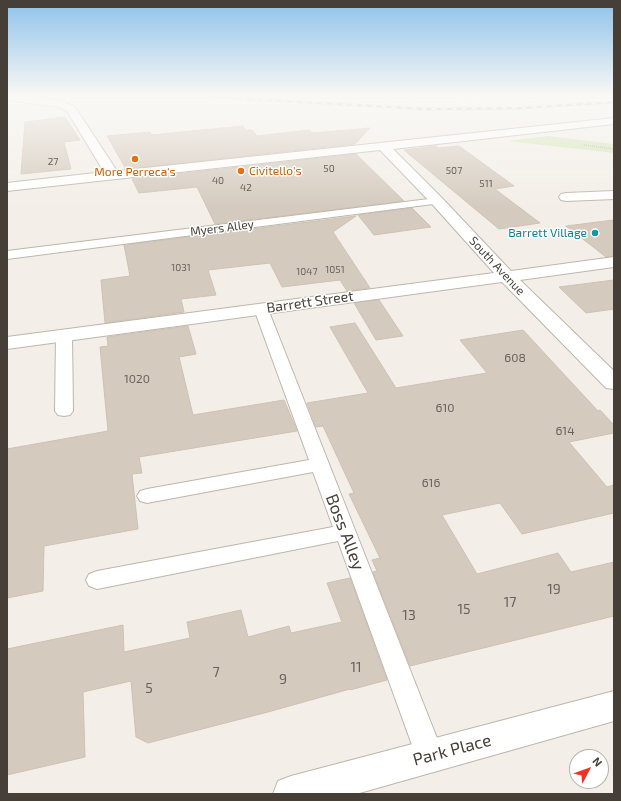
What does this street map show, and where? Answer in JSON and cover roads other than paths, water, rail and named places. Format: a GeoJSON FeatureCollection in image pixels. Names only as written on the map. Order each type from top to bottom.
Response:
{"type":"FeatureCollection","features":[{"type":"Feature","properties":{"kind":"street"},"geometry":{"type":"LineString","coordinates":[[87,134],[113,176]]}},
{"type":"Feature","properties":{"kind":"street"},"geometry":{"type":"LineString","coordinates":[[7,187],[496,134]]}},
{"type":"Feature","properties":{"kind":"street","name":"South Avenue"},"geometry":{"type":"LineString","coordinates":[[384,147],[437,201],[506,276],[614,383]]}},
{"type":"Feature","properties":{"kind":"street"},"geometry":{"type":"LineString","coordinates":[[566,197],[614,195]]}},
{"type":"Feature","properties":{"kind":"street","name":"Barrett Street"},"geometry":{"type":"LineString","coordinates":[[7,345],[64,335],[614,262]]}},
{"type":"Feature","properties":{"kind":"street","name":"Park Place"},"geometry":{"type":"LineString","coordinates":[[291,794],[614,706]]}},
{"type":"Feature","properties":{"kind":"lane","name":"Myers Alley"},"geometry":{"type":"LineString","coordinates":[[7,255],[437,201]]}},
{"type":"Feature","properties":{"kind":"lane","name":"Boss Alley"},"geometry":{"type":"LineString","coordinates":[[261,309],[430,756]]}},
{"type":"Feature","properties":{"kind":"lane"},"geometry":{"type":"LineString","coordinates":[[64,335],[64,411]]}},
{"type":"Feature","properties":{"kind":"lane"},"geometry":{"type":"LineString","coordinates":[[147,496],[320,464]]}},
{"type":"Feature","properties":{"kind":"lane"},"geometry":{"type":"LineString","coordinates":[[97,580],[345,532]]}},
{"type":"Feature","properties":{"kind":"place","name":"More Perreca's"},"geometry":{"type":"Point","coordinates":[135,159]}},
{"type":"Feature","properties":{"kind":"place","name":"Civitello's"},"geometry":{"type":"Point","coordinates":[241,171]}},
{"type":"Feature","properties":{"kind":"place","name":"Barrett Village"},"geometry":{"type":"Point","coordinates":[595,233]}}]}
